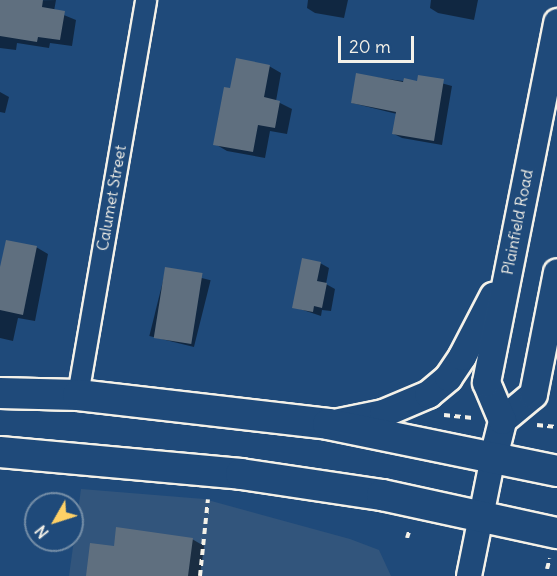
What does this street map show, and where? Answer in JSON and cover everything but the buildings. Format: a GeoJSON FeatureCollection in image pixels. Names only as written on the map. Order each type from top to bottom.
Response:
{"type":"FeatureCollection","features":[{"type":"Feature","properties":{"kind":"main road","name":"Plainfield Road"},"geometry":{"type":"LineString","coordinates":[[502,420],[486,382],[557,22]]}},
{"type":"Feature","properties":{"kind":"main road"},"geometry":{"type":"LineString","coordinates":[[328,424],[383,413],[428,394],[448,377],[462,356],[508,269]]}},
{"type":"Feature","properties":{"kind":"main road"},"geometry":{"type":"LineString","coordinates":[[493,457],[502,420],[533,394],[557,281]]}},
{"type":"Feature","properties":{"kind":"main road"},"geometry":{"type":"LineString","coordinates":[[0,393],[78,395],[328,424],[557,471]]}},
{"type":"Feature","properties":{"kind":"main road"},"geometry":{"type":"LineString","coordinates":[[0,452],[241,474],[382,495],[557,533]]}},
{"type":"Feature","properties":{"kind":"street","name":"Calumet Street"},"geometry":{"type":"LineString","coordinates":[[78,395],[146,0]]}},
{"type":"Feature","properties":{"kind":"street"},"geometry":{"type":"LineString","coordinates":[[469,576],[479,516],[493,457]]}},
{"type":"Feature","properties":{"kind":"path"},"geometry":{"type":"LineString","coordinates":[[200,576],[208,495]]}},
{"type":"Feature","properties":{"kind":"shaded area"},"geometry":{"type":"Polygon","coordinates":[[[81,489],[204,499],[350,539],[379,550],[391,576],[69,576],[72,552],[84,552],[84,492],[81,492],[81,489]]]}}]}
